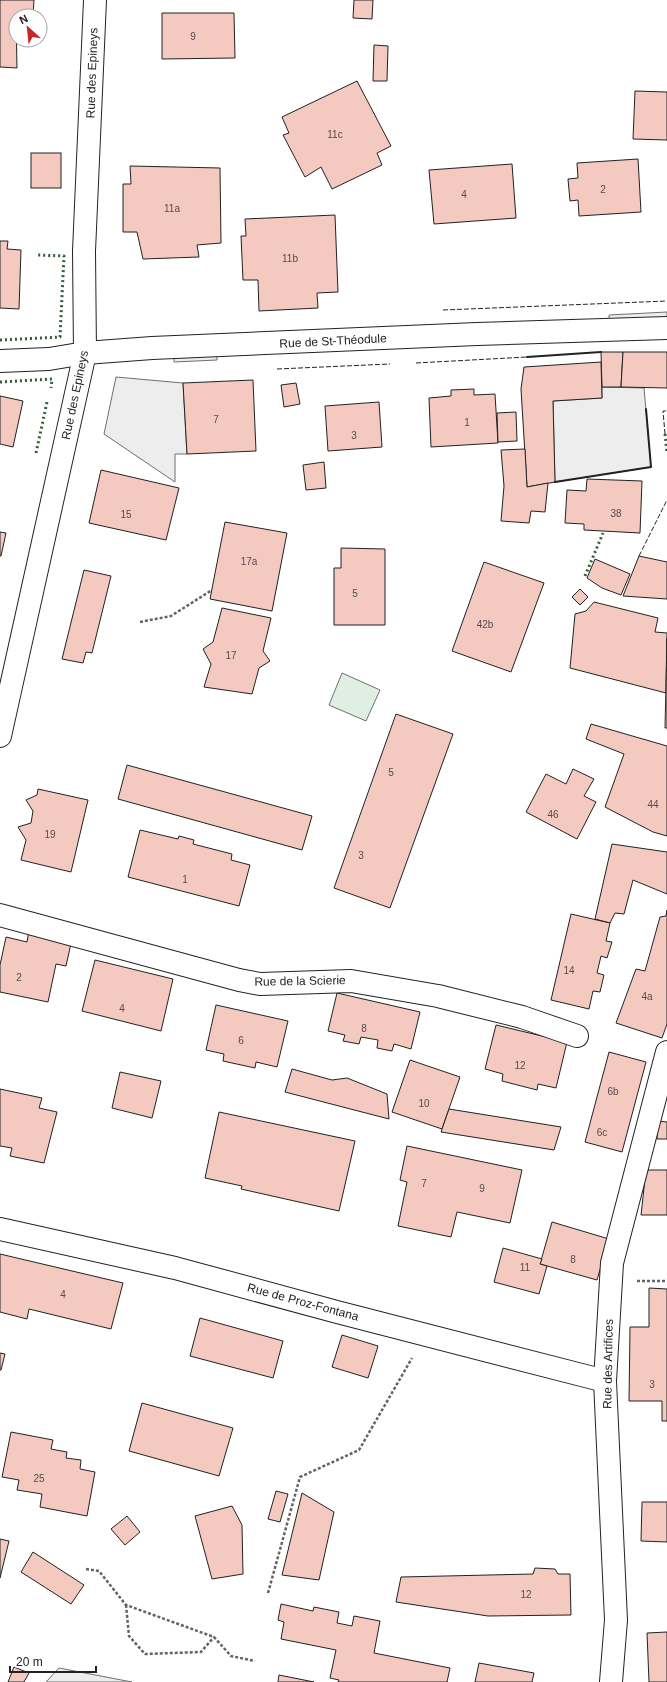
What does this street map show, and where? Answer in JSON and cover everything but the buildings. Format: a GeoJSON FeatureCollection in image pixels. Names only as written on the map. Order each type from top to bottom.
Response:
{"type":"FeatureCollection","features":[{"type":"Feature","properties":{"kind":"street","name":"Rue des Epineys"},"geometry":{"type":"LineString","coordinates":[[0,736],[85,353],[84,251],[95,0]]}},
{"type":"Feature","properties":{"kind":"street","name":"Rue de St-Théodule"},"geometry":{"type":"LineString","coordinates":[[0,361],[49,359],[85,353],[469,334],[667,328]]}},
{"type":"Feature","properties":{"kind":"street","name":"Rue de la Scierie"},"geometry":{"type":"LineString","coordinates":[[0,915],[253,983],[351,981],[438,996],[522,1017],[577,1036]]}},
{"type":"Feature","properties":{"kind":"street","name":"Rue des Artifices"},"geometry":{"type":"LineString","coordinates":[[611,1682],[616,1620],[605,1381],[612,1263],[667,1052]]}},
{"type":"Feature","properties":{"kind":"street","name":"Rue de Proz-Fontana"},"geometry":{"type":"LineString","coordinates":[[0,1229],[175,1268],[605,1381]]}},
{"type":"Feature","properties":{"kind":"path"},"geometry":{"type":"LineString","coordinates":[[140,622],[172,616],[212,590]]}},
{"type":"Feature","properties":{"kind":"path"},"geometry":{"type":"LineString","coordinates":[[268,1593],[300,1477],[359,1450],[426,1335]]}},
{"type":"Feature","properties":{"kind":"path"},"geometry":{"type":"LineString","coordinates":[[86,1569],[99,1571],[126,1605],[214,1637],[232,1656],[255,1661]]}},
{"type":"Feature","properties":{"kind":"path"},"geometry":{"type":"LineString","coordinates":[[126,1605],[129,1636],[146,1654],[200,1652],[214,1637]]}},
{"type":"Feature","properties":{"kind":"green space"},"geometry":{"type":"Polygon","coordinates":[[[342,673],[380,690],[366,721],[329,705],[342,673]]]}},
{"type":"Feature","properties":{"kind":"shaded area"},"geometry":{"type":"Polygon","coordinates":[[[667,312],[667,321],[609,324],[609,315],[667,312]]]}},
{"type":"Feature","properties":{"kind":"shaded area"},"geometry":{"type":"Polygon","coordinates":[[[217,351],[217,360],[174,362],[174,353],[217,351]]]}},
{"type":"Feature","properties":{"kind":"shaded area"},"geometry":{"type":"Polygon","coordinates":[[[116,377],[183,383],[187,454],[175,454],[175,482],[104,434],[116,377]]]}},
{"type":"Feature","properties":{"kind":"shaded area"},"geometry":{"type":"Polygon","coordinates":[[[602,387],[644,388],[651,467],[555,482],[553,401],[602,398],[602,387]]]}},
{"type":"Feature","properties":{"kind":"shaded area"},"geometry":{"type":"Polygon","coordinates":[[[59,1668],[132,1682],[46,1682],[59,1668]]]}},
{"type":"Feature","properties":{"kind":"hedge"},"geometry":{"type":"LineString","coordinates":[[0,340],[60,337],[64,256],[38,255]]}},
{"type":"Feature","properties":{"kind":"hedge"},"geometry":{"type":"LineString","coordinates":[[0,382],[52,379],[51,388]]}},
{"type":"Feature","properties":{"kind":"hedge"},"geometry":{"type":"LineString","coordinates":[[36,453],[47,402]]}},
{"type":"Feature","properties":{"kind":"hedge"},"geometry":{"type":"LineString","coordinates":[[665,434],[667,453]]}},
{"type":"Feature","properties":{"kind":"hedge"},"geometry":{"type":"LineString","coordinates":[[585,576],[603,533]]}},
{"type":"Feature","properties":{"kind":"fence"},"geometry":{"type":"LineString","coordinates":[[443,310],[667,301]]}},
{"type":"Feature","properties":{"kind":"fence"},"geometry":{"type":"LineString","coordinates":[[416,363],[527,357]]}},
{"type":"Feature","properties":{"kind":"fence"},"geometry":{"type":"LineString","coordinates":[[277,369],[390,364]]}},
{"type":"Feature","properties":{"kind":"fence"},"geometry":{"type":"LineString","coordinates":[[665,434],[663,411],[667,411]]}},
{"type":"Feature","properties":{"kind":"fence"},"geometry":{"type":"LineString","coordinates":[[639,556],[667,500]]}},
{"type":"Feature","properties":{"kind":"wall"},"geometry":{"type":"LineString","coordinates":[[527,357],[601,352]]}},
{"type":"Feature","properties":{"kind":"wall"},"geometry":{"type":"LineString","coordinates":[[555,482],[651,467],[646,409]]}}]}
